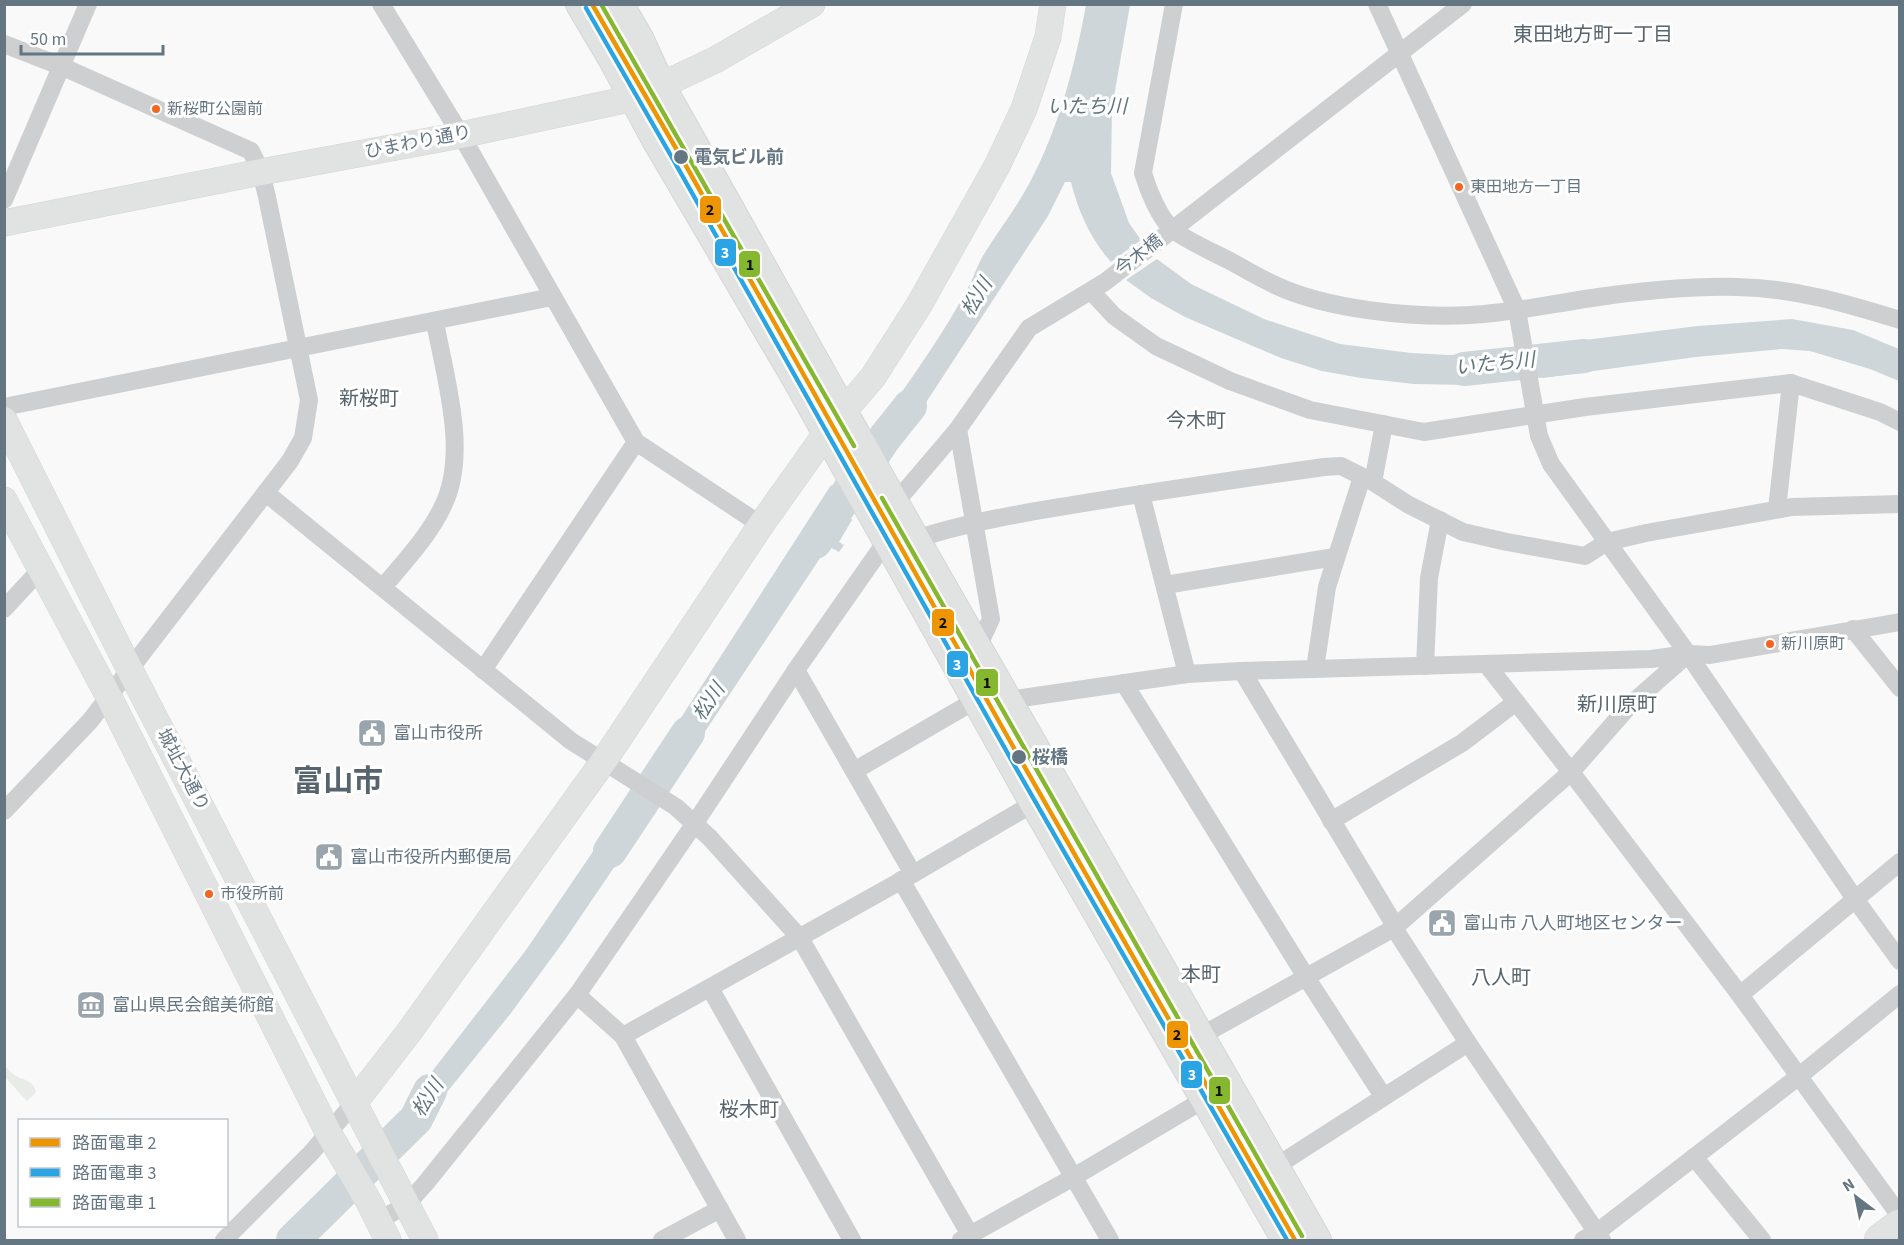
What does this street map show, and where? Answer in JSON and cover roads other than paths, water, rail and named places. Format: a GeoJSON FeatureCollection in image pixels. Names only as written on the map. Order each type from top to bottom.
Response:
{"type":"FeatureCollection","features":[{"type":"Feature","properties":{"kind":"highway"},"geometry":{"type":"LineString","coordinates":[[1881,1240],[1899,1226]]}},
{"type":"Feature","properties":{"kind":"main road"},"geometry":{"type":"LineString","coordinates":[[580,4],[655,138],[797,380],[1034,803],[1286,1240]]}},
{"type":"Feature","properties":{"kind":"main road"},"geometry":{"type":"LineString","coordinates":[[619,4],[639,38],[661,86],[859,440],[1317,1240]]}},
{"type":"Feature","properties":{"kind":"street"},"geometry":{"type":"LineString","coordinates":[[4,200],[63,67],[88,4]]}},
{"type":"Feature","properties":{"kind":"street"},"geometry":{"type":"LineString","coordinates":[[381,4],[460,135],[636,442],[761,525]]}},
{"type":"Feature","properties":{"kind":"street"},"geometry":{"type":"LineString","coordinates":[[224,1240],[334,1142],[358,1111],[409,1032],[612,768],[761,525],[843,411],[873,377],[919,305],[997,166],[1024,109],[1048,37],[1053,4]]}},
{"type":"Feature","properties":{"kind":"street"},"geometry":{"type":"LineString","coordinates":[[1174,4],[1143,173],[1150,196],[1172,228],[1277,286],[1324,302],[1380,311],[1434,316],[1517,310],[1594,297],[1736,287],[1777,290],[1839,300],[1899,320]]}},
{"type":"Feature","properties":{"kind":"street"},"geometry":{"type":"LineString","coordinates":[[1377,4],[1517,310],[1539,436],[1551,464],[1688,654],[1899,961]]}},
{"type":"Feature","properties":{"kind":"street","name":"今木橋"},"geometry":{"type":"LineString","coordinates":[[889,492],[957,429],[1029,328],[1098,286],[1463,4]]}},
{"type":"Feature","properties":{"kind":"street","name":"ひまわり通り"},"geometry":{"type":"LineString","coordinates":[[4,223],[460,135],[634,98],[715,60],[809,5]]}},
{"type":"Feature","properties":{"kind":"street"},"geometry":{"type":"LineString","coordinates":[[4,44],[63,67],[250,151],[261,172],[309,400],[303,438],[290,461],[90,721],[4,811]]}},
{"type":"Feature","properties":{"kind":"street"},"geometry":{"type":"LineString","coordinates":[[1098,286],[1114,316],[1156,346],[1230,381],[1310,410],[1424,432],[1535,409],[1791,383],[1880,412],[1899,422]]}},
{"type":"Feature","properties":{"kind":"street"},"geometry":{"type":"LineString","coordinates":[[4,407],[552,297]]}},
{"type":"Feature","properties":{"kind":"street"},"geometry":{"type":"LineString","coordinates":[[383,587],[429,530],[443,507],[452,483],[456,451],[454,425],[435,322]]}},
{"type":"Feature","properties":{"kind":"street"},"geometry":{"type":"LineString","coordinates":[[1777,509],[1791,383]]}},
{"type":"Feature","properties":{"kind":"street","name":"城址大通り"},"geometry":{"type":"LineString","coordinates":[[4,420],[130,670],[425,1240]]}},
{"type":"Feature","properties":{"kind":"street"},"geometry":{"type":"LineString","coordinates":[[1315,669],[1327,587],[1335,557],[1368,479],[1384,424]]}},
{"type":"Feature","properties":{"kind":"street"},"geometry":{"type":"LineString","coordinates":[[957,429],[991,619],[978,647]]}},
{"type":"Feature","properties":{"kind":"street"},"geometry":{"type":"LineString","coordinates":[[483,670],[636,442]]}},
{"type":"Feature","properties":{"kind":"street"},"geometry":{"type":"LineString","coordinates":[[916,539],[975,522],[1141,494],[1341,466],[1368,479],[1409,505],[1463,532],[1585,556],[1607,542],[1777,509],[1899,504]]}},
{"type":"Feature","properties":{"kind":"street"},"geometry":{"type":"LineString","coordinates":[[266,493],[571,741],[676,807],[695,823],[800,938],[967,1238],[1205,1099]]}},
{"type":"Feature","properties":{"kind":"street"},"geometry":{"type":"LineString","coordinates":[[1141,494],[1186,674]]}},
{"type":"Feature","properties":{"kind":"street","name":"城址大通り"},"geometry":{"type":"LineString","coordinates":[[4,500],[109,697],[334,1142],[378,1221]]}},
{"type":"Feature","properties":{"kind":"street"},"geometry":{"type":"LineString","coordinates":[[1425,666],[1429,578],[1440,520]]}},
{"type":"Feature","properties":{"kind":"street"},"geometry":{"type":"LineString","coordinates":[[378,1221],[401,1194],[425,1184],[577,995],[796,670],[887,540]]}},
{"type":"Feature","properties":{"kind":"street"},"geometry":{"type":"LineString","coordinates":[[1165,585],[1335,557]]}},
{"type":"Feature","properties":{"kind":"street"},"geometry":{"type":"LineString","coordinates":[[4,609],[41,569]]}},
{"type":"Feature","properties":{"kind":"street"},"geometry":{"type":"LineString","coordinates":[[1008,700],[1186,674],[1651,659],[1688,654],[1710,655],[1899,622]]}},
{"type":"Feature","properties":{"kind":"street"},"geometry":{"type":"LineString","coordinates":[[1853,629],[1899,688]]}},
{"type":"Feature","properties":{"kind":"street"},"geometry":{"type":"LineString","coordinates":[[1199,1036],[1394,928],[1571,772],[1630,705],[1688,654]]}},
{"type":"Feature","properties":{"kind":"street"},"geometry":{"type":"LineString","coordinates":[[1487,664],[1740,995],[1899,1216]]}},
{"type":"Feature","properties":{"kind":"street"},"geometry":{"type":"LineString","coordinates":[[796,670],[854,771],[907,877],[1072,1178],[1110,1240]]}},
{"type":"Feature","properties":{"kind":"street"},"geometry":{"type":"LineString","coordinates":[[1242,671],[1394,928],[1594,1238],[1899,994]]}},
{"type":"Feature","properties":{"kind":"street"},"geometry":{"type":"LineString","coordinates":[[1124,683],[1306,977],[1383,1096]]}},
{"type":"Feature","properties":{"kind":"street"},"geometry":{"type":"LineString","coordinates":[[854,771],[976,700]]}},
{"type":"Feature","properties":{"kind":"street"},"geometry":{"type":"LineString","coordinates":[[1331,821],[1462,743],[1516,702]]}},
{"type":"Feature","properties":{"kind":"street"},"geometry":{"type":"LineString","coordinates":[[623,1036],[800,938],[1034,803]]}},
{"type":"Feature","properties":{"kind":"street"},"geometry":{"type":"LineString","coordinates":[[1740,995],[1899,862]]}},
{"type":"Feature","properties":{"kind":"street"},"geometry":{"type":"LineString","coordinates":[[710,987],[852,1240]]}},
{"type":"Feature","properties":{"kind":"street"},"geometry":{"type":"LineString","coordinates":[[577,995],[623,1036],[737,1240]]}},
{"type":"Feature","properties":{"kind":"street"},"geometry":{"type":"LineString","coordinates":[[1275,1167],[1468,1043]]}},
{"type":"Feature","properties":{"kind":"street"},"geometry":{"type":"LineString","coordinates":[[1694,1157],[1762,1240]]}},
{"type":"Feature","properties":{"kind":"street"},"geometry":{"type":"LineString","coordinates":[[662,1240],[720,1209]]}},
{"type":"Feature","properties":{"kind":"water"},"geometry":{"type":"Polygon","coordinates":[[[1086,5],[1130,5],[1112,108],[1111,173],[1129,223],[1141,240],[1111,262],[1086,225],[1071,182],[1065,182],[1048,216],[891,456],[872,427],[881,422],[939,337],[970,284],[981,259],[1030,182],[1058,118],[1065,96],[1086,5]]]}},
{"type":"Feature","properties":{"kind":"water","name":"いたち川"},"geometry":{"type":"Polygon","coordinates":[[[1157,259],[1191,284],[1264,319],[1340,344],[1448,355],[1509,351],[1515,380],[1469,385],[1414,384],[1322,371],[1281,358],[1185,317],[1151,298],[1126,280],[1157,259]]]}},
{"type":"Feature","properties":{"kind":"water","name":"いたち川"},"geometry":{"type":"Polygon","coordinates":[[[1792,319],[1853,330],[1899,349],[1899,381],[1870,369],[1810,351],[1782,349],[1696,357],[1542,378],[1536,346],[1698,326],[1792,319]]]}},
{"type":"Feature","properties":{"kind":"water","name":"松川"},"geometry":{"type":"Polygon","coordinates":[[[831,485],[852,520],[839,542],[844,545],[839,552],[828,546],[671,783],[668,781],[668,776],[662,772],[657,774],[648,769],[831,485]]]}},
{"type":"Feature","properties":{"kind":"water","name":"松川"},"geometry":{"type":"Polygon","coordinates":[[[626,803],[639,814],[649,816],[564,941],[511,1013],[435,1107],[431,1120],[413,1141],[399,1118],[406,1111],[410,1100],[526,950],[626,803]]]}},
{"type":"Feature","properties":{"kind":"water"},"geometry":{"type":"Polygon","coordinates":[[[320,1196],[330,1217],[308,1240],[281,1240],[320,1196]]]}},
{"type":"Feature","properties":{"kind":"waterway","name":"いたち川"},"geometry":{"type":"LineString","coordinates":[[1464,369],[1584,356]]}},
{"type":"Feature","properties":{"kind":"waterway","name":"松川"},"geometry":{"type":"LineString","coordinates":[[815,542],[883,440],[910,406]]}},
{"type":"Feature","properties":{"kind":"waterway","name":"松川"},"geometry":{"type":"LineString","coordinates":[[610,851],[688,733]]}},
{"type":"Feature","properties":{"kind":"waterway","name":"松川"},"geometry":{"type":"LineString","coordinates":[[293,1240],[416,1119],[430,1091]]}},
{"type":"Feature","properties":{"kind":"tram line","name":"2"},"geometry":{"type":"LineString","coordinates":[[592,4],[1295,1240]]}},
{"type":"Feature","properties":{"kind":"tram line","name":"1"},"geometry":{"type":"LineString","coordinates":[[601,4],[854,446]]}},
{"type":"Feature","properties":{"kind":"tram line","name":"3"},"geometry":{"type":"LineString","coordinates":[[586,8],[1012,761],[1287,1240]]}},
{"type":"Feature","properties":{"kind":"tram line","name":"1"},"geometry":{"type":"LineString","coordinates":[[882,498],[1302,1236]]}},
{"type":"Feature","properties":{"kind":"place","name":"新桜町公園前"},"geometry":{"type":"Point","coordinates":[156,109]}},
{"type":"Feature","properties":{"kind":"place","name":"電気ビル前"},"geometry":{"type":"Point","coordinates":[681,157]}},
{"type":"Feature","properties":{"kind":"place","name":"東田地方一丁目"},"geometry":{"type":"Point","coordinates":[1459,187]}},
{"type":"Feature","properties":{"kind":"place","name":"新川原町"},"geometry":{"type":"Point","coordinates":[1770,644]}},
{"type":"Feature","properties":{"kind":"place","name":"富山市役所"},"geometry":{"type":"Point","coordinates":[372,733]}},
{"type":"Feature","properties":{"kind":"place","name":"桜橋"},"geometry":{"type":"Point","coordinates":[1019,757]}},
{"type":"Feature","properties":{"kind":"place","name":"富山市役所内郵便局"},"geometry":{"type":"Point","coordinates":[329,857]}},
{"type":"Feature","properties":{"kind":"place","name":"市役所前"},"geometry":{"type":"Point","coordinates":[209,894]}},
{"type":"Feature","properties":{"kind":"place","name":"富山市 八人町地区センター"},"geometry":{"type":"Point","coordinates":[1442,923]}},
{"type":"Feature","properties":{"kind":"place","name":"富山県民会館美術館"},"geometry":{"type":"Point","coordinates":[91,1005]}},
{"type":"Feature","properties":{"kind":"district","name":"東田地方町一丁目"},"geometry":{"type":"Point","coordinates":[1593,35]}},
{"type":"Feature","properties":{"kind":"district","name":"新桜町"},"geometry":{"type":"Point","coordinates":[369,399]}},
{"type":"Feature","properties":{"kind":"district","name":"今木町"},"geometry":{"type":"Point","coordinates":[1196,421]}},
{"type":"Feature","properties":{"kind":"district","name":"新川原町"},"geometry":{"type":"Point","coordinates":[1617,705]}},
{"type":"Feature","properties":{"kind":"district","name":"富山市"},"geometry":{"type":"Point","coordinates":[338,781]}},
{"type":"Feature","properties":{"kind":"district","name":"本町"},"geometry":{"type":"Point","coordinates":[1201,975]}},
{"type":"Feature","properties":{"kind":"district","name":"八人町"},"geometry":{"type":"Point","coordinates":[1501,978]}},
{"type":"Feature","properties":{"kind":"district","name":"桜木町"},"geometry":{"type":"Point","coordinates":[749,1110]}}]}
